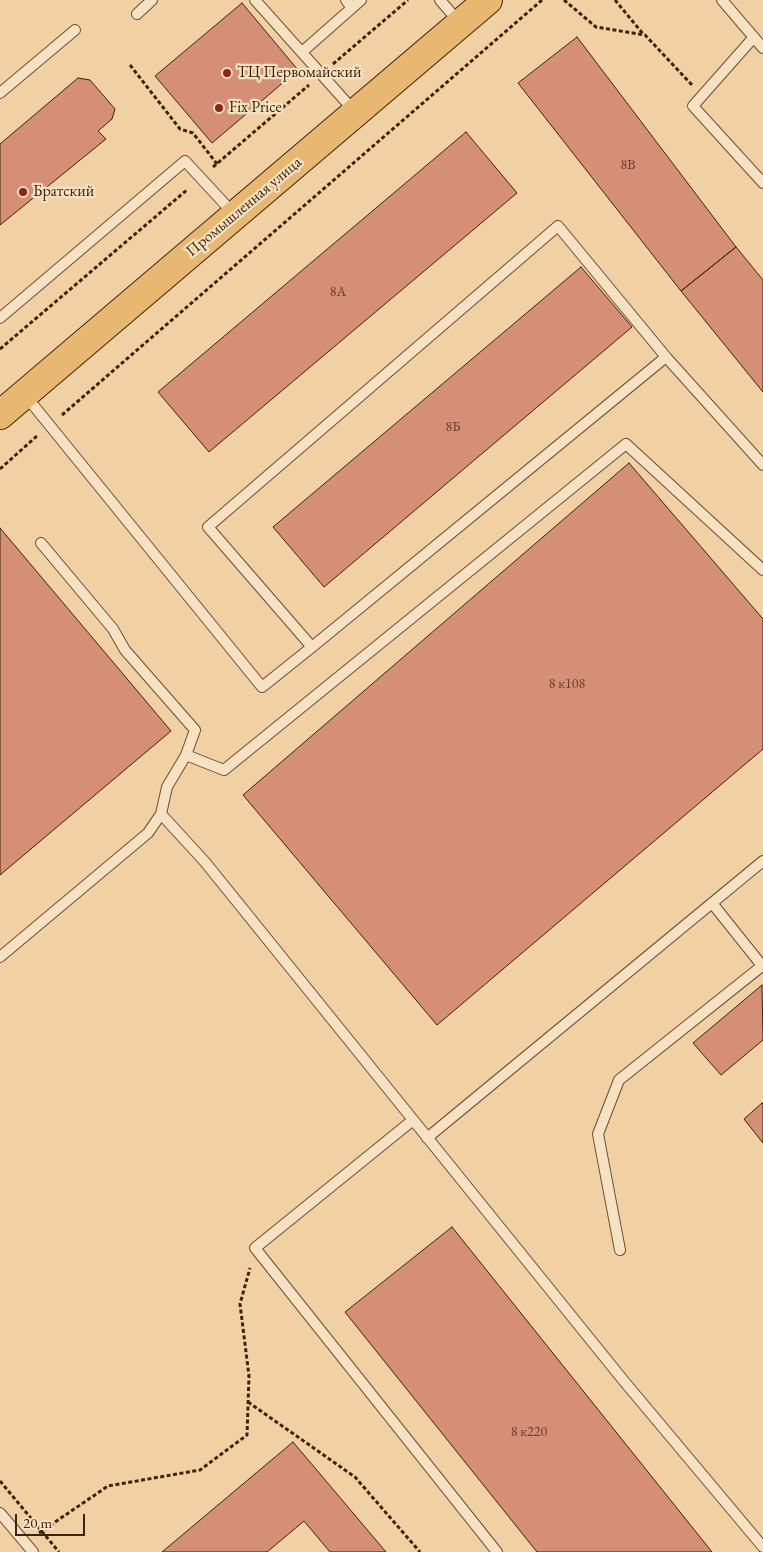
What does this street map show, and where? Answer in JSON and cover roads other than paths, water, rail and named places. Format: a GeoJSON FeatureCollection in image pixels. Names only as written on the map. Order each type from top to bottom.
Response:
{"type":"FeatureCollection","features":[{"type":"Feature","properties":{"kind":"main road","name":"Промышленная улица"},"geometry":{"type":"LineString","coordinates":[[0,415],[488,0]]}},
{"type":"Feature","properties":{"kind":"lane"},"geometry":{"type":"LineString","coordinates":[[137,14],[152,0]]}},
{"type":"Feature","properties":{"kind":"lane"},"geometry":{"type":"LineString","coordinates":[[255,0],[356,112]]}},
{"type":"Feature","properties":{"kind":"lane"},"geometry":{"type":"LineString","coordinates":[[302,52],[349,4],[361,0]]}},
{"type":"Feature","properties":{"kind":"lane"},"geometry":{"type":"LineString","coordinates":[[440,0],[461,24]]}},
{"type":"Feature","properties":{"kind":"lane"},"geometry":{"type":"LineString","coordinates":[[722,0],[763,48]]}},
{"type":"Feature","properties":{"kind":"lane"},"geometry":{"type":"LineString","coordinates":[[0,93],[75,30]]}},
{"type":"Feature","properties":{"kind":"lane"},"geometry":{"type":"LineString","coordinates":[[754,37],[693,106],[763,183]]}},
{"type":"Feature","properties":{"kind":"lane"},"geometry":{"type":"LineString","coordinates":[[0,318],[185,161],[235,215]]}},
{"type":"Feature","properties":{"kind":"lane"},"geometry":{"type":"LineString","coordinates":[[312,647],[208,527],[558,226],[666,357],[763,465]]}},
{"type":"Feature","properties":{"kind":"lane"},"geometry":{"type":"LineString","coordinates":[[24,394],[262,687],[666,357]]}},
{"type":"Feature","properties":{"kind":"lane"},"geometry":{"type":"LineString","coordinates":[[186,755],[224,770],[626,444],[763,570]]}},
{"type":"Feature","properties":{"kind":"lane"},"geometry":{"type":"LineString","coordinates":[[0,957],[148,833],[161,814],[167,787],[186,755],[195,730],[125,650],[113,629],[42,543]]}},
{"type":"Feature","properties":{"kind":"lane"},"geometry":{"type":"LineString","coordinates":[[161,814],[206,862],[623,1380],[763,1547]]}},
{"type":"Feature","properties":{"kind":"lane"},"geometry":{"type":"LineString","coordinates":[[427,1138],[763,861]]}},
{"type":"Feature","properties":{"kind":"lane"},"geometry":{"type":"LineString","coordinates":[[620,1250],[598,1134],[618,1080],[763,966],[712,903]]}},
{"type":"Feature","properties":{"kind":"lane"},"geometry":{"type":"LineString","coordinates":[[413,1120],[255,1248],[497,1552]]}},
{"type":"Feature","properties":{"kind":"lane"},"geometry":{"type":"LineString","coordinates":[[0,1513],[33,1552]]}},
{"type":"Feature","properties":{"kind":"place","name":"ТЦ Первомайский"},"geometry":{"type":"Point","coordinates":[227,73]}},
{"type":"Feature","properties":{"kind":"place","name":"Fix Price"},"geometry":{"type":"Point","coordinates":[219,108]}},
{"type":"Feature","properties":{"kind":"place","name":"Братский"},"geometry":{"type":"Point","coordinates":[23,192]}}]}
